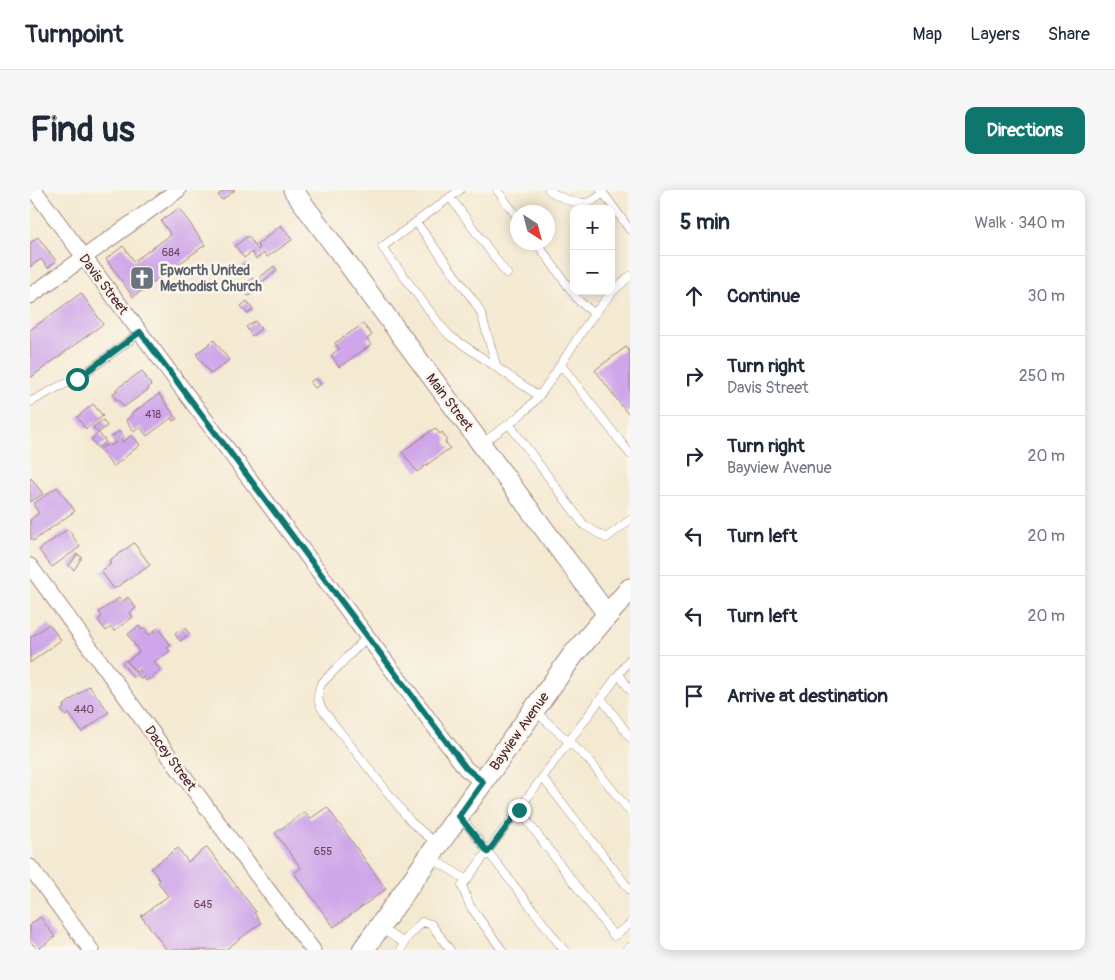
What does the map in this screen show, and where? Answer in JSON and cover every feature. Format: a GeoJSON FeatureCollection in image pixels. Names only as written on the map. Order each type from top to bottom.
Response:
{"type":"FeatureCollection","features":[{"type":"Feature","properties":{"kind":"main road","name":"Bayview Avenue"},"geometry":{"type":"LineString","coordinates":[[362,950],[573,655],[630,589]]}},
{"type":"Feature","properties":{"kind":"street","name":"Davis Street"},"geometry":{"type":"LineString","coordinates":[[34,190],[466,768],[483,782]]}},
{"type":"Feature","properties":{"kind":"street"},"geometry":{"type":"LineString","coordinates":[[30,296],[178,190]]}},
{"type":"Feature","properties":{"kind":"street","name":"Main Street"},"geometry":{"type":"LineString","coordinates":[[293,190],[607,614]]}},
{"type":"Feature","properties":{"kind":"street","name":"Dacey Street"},"geometry":{"type":"LineString","coordinates":[[30,566],[117,683],[237,851],[313,950]]}},
{"type":"Feature","properties":{"kind":"street"},"geometry":{"type":"LineString","coordinates":[[30,867],[87,949]]}},
{"type":"Feature","properties":{"kind":"lane"},"geometry":{"type":"LineString","coordinates":[[460,190],[382,247],[450,336],[539,396]]}},
{"type":"Feature","properties":{"kind":"lane"},"geometry":{"type":"LineString","coordinates":[[497,190],[510,207]]}},
{"type":"Feature","properties":{"kind":"lane"},"geometry":{"type":"LineString","coordinates":[[549,190],[580,203],[588,203],[602,192],[630,230]]}},
{"type":"Feature","properties":{"kind":"lane"},"geometry":{"type":"LineString","coordinates":[[450,197],[507,274]]}},
{"type":"Feature","properties":{"kind":"lane"},"geometry":{"type":"LineString","coordinates":[[416,222],[481,313],[497,368]]}},
{"type":"Feature","properties":{"kind":"lane"},"geometry":{"type":"LineString","coordinates":[[542,250],[579,301],[595,314]]}},
{"type":"Feature","properties":{"kind":"lane"},"geometry":{"type":"LineString","coordinates":[[481,444],[530,407],[561,365],[605,299],[630,276]]}},
{"type":"Feature","properties":{"kind":"lane"},"geometry":{"type":"LineString","coordinates":[[30,402],[77,379],[140,332]]}},
{"type":"Feature","properties":{"kind":"lane"},"geometry":{"type":"LineString","coordinates":[[561,365],[630,454]]}},
{"type":"Feature","properties":{"kind":"lane"},"geometry":{"type":"LineString","coordinates":[[509,424],[584,525],[606,538],[630,520]]}},
{"type":"Feature","properties":{"kind":"lane"},"geometry":{"type":"LineString","coordinates":[[368,636],[321,684],[318,692],[318,701],[322,709],[433,851],[467,880]]}},
{"type":"Feature","properties":{"kind":"lane"},"geometry":{"type":"LineString","coordinates":[[502,950],[470,906],[462,886],[630,659]]}},
{"type":"Feature","properties":{"kind":"lane"},"geometry":{"type":"LineString","coordinates":[[619,674],[630,690]]}},
{"type":"Feature","properties":{"kind":"lane"},"geometry":{"type":"LineString","coordinates":[[601,698],[630,737]]}},
{"type":"Feature","properties":{"kind":"lane"},"geometry":{"type":"LineString","coordinates":[[533,709],[588,759],[630,812]]}},
{"type":"Feature","properties":{"kind":"lane"},"geometry":{"type":"LineString","coordinates":[[543,778],[630,890]]}},
{"type":"Feature","properties":{"kind":"lane"},"geometry":{"type":"LineString","coordinates":[[519,810],[614,936],[630,924]]}},
{"type":"Feature","properties":{"kind":"lane"},"geometry":{"type":"LineString","coordinates":[[459,816],[564,950]]}},
{"type":"Feature","properties":{"kind":"lane"},"geometry":{"type":"LineString","coordinates":[[379,927],[402,947],[406,939],[422,922],[431,924],[450,950]]}},
{"type":"Feature","properties":{"kind":"lane"},"geometry":{"type":"LineString","coordinates":[[626,950],[630,947]]}},
{"type":"Feature","properties":{"kind":"building"},"geometry":{"type":"Polygon","coordinates":[[[225,190],[235,190],[222,200],[218,195],[225,190]]]}},
{"type":"Feature","properties":{"kind":"building"},"geometry":{"type":"Polygon","coordinates":[[[179,208],[205,245],[133,297],[106,259],[123,246],[134,261],[171,235],[161,221],[179,208]]]}},
{"type":"Feature","properties":{"kind":"building"},"geometry":{"type":"Polygon","coordinates":[[[281,225],[292,240],[267,257],[264,253],[256,259],[252,252],[244,258],[235,246],[248,236],[258,250],[260,248],[257,245],[281,225]]]}},
{"type":"Feature","properties":{"kind":"building"},"geometry":{"type":"Polygon","coordinates":[[[38,237],[56,261],[48,268],[41,259],[30,267],[30,243],[38,237]]]}},
{"type":"Feature","properties":{"kind":"building"},"geometry":{"type":"Polygon","coordinates":[[[246,263],[251,270],[242,277],[236,270],[246,263]]]}},
{"type":"Feature","properties":{"kind":"building"},"geometry":{"type":"Polygon","coordinates":[[[274,266],[277,271],[262,282],[259,278],[274,266]]]}},
{"type":"Feature","properties":{"kind":"building"},"geometry":{"type":"Polygon","coordinates":[[[253,278],[260,287],[248,296],[241,287],[253,278]]]}},
{"type":"Feature","properties":{"kind":"building"},"geometry":{"type":"Polygon","coordinates":[[[81,293],[103,324],[30,378],[30,330],[81,293]]]}},
{"type":"Feature","properties":{"kind":"building"},"geometry":{"type":"Polygon","coordinates":[[[247,301],[253,310],[247,314],[241,306],[247,301]]]}},
{"type":"Feature","properties":{"kind":"building"},"geometry":{"type":"Polygon","coordinates":[[[255,321],[261,329],[252,336],[246,327],[255,321]]]}},
{"type":"Feature","properties":{"kind":"building"},"geometry":{"type":"Polygon","coordinates":[[[363,324],[372,335],[367,339],[371,345],[339,367],[331,355],[339,349],[335,343],[363,324]]]}},
{"type":"Feature","properties":{"kind":"building"},"geometry":{"type":"Polygon","coordinates":[[[214,340],[229,360],[211,374],[196,354],[214,340]]]}},
{"type":"Feature","properties":{"kind":"building"},"geometry":{"type":"Polygon","coordinates":[[[626,347],[630,352],[630,411],[627,413],[595,370],[626,347]]]}},
{"type":"Feature","properties":{"kind":"building"},"geometry":{"type":"Polygon","coordinates":[[[142,371],[151,385],[149,389],[124,407],[118,399],[116,400],[113,393],[142,371]]]}},
{"type":"Feature","properties":{"kind":"building"},"geometry":{"type":"Polygon","coordinates":[[[316,378],[321,384],[315,388],[310,382],[316,378]]]}},
{"type":"Feature","properties":{"kind":"building"},"geometry":{"type":"Polygon","coordinates":[[[159,394],[177,419],[173,421],[171,418],[147,436],[140,427],[134,432],[126,420],[131,414],[159,394]]]}},
{"type":"Feature","properties":{"kind":"building"},"geometry":{"type":"Polygon","coordinates":[[[93,404],[103,416],[86,429],[77,417],[93,404]]]}},
{"type":"Feature","properties":{"kind":"building"},"geometry":{"type":"Polygon","coordinates":[[[103,420],[107,426],[98,433],[93,427],[103,420]]]}},
{"type":"Feature","properties":{"kind":"building"},"geometry":{"type":"Polygon","coordinates":[[[435,428],[440,434],[442,432],[447,440],[445,442],[450,448],[417,472],[402,452],[435,428]]]}},
{"type":"Feature","properties":{"kind":"building"},"geometry":{"type":"Polygon","coordinates":[[[119,431],[124,437],[121,439],[123,442],[132,435],[140,445],[113,467],[100,449],[108,444],[110,446],[115,443],[111,437],[119,431]]]}},
{"type":"Feature","properties":{"kind":"building"},"geometry":{"type":"Polygon","coordinates":[[[99,433],[106,442],[98,448],[91,439],[99,433]]]}},
{"type":"Feature","properties":{"kind":"building"},"geometry":{"type":"Polygon","coordinates":[[[30,479],[43,494],[30,502],[30,479]]]}},
{"type":"Feature","properties":{"kind":"building"},"geometry":{"type":"Polygon","coordinates":[[[57,487],[75,511],[33,541],[30,537],[30,520],[39,513],[33,504],[57,487]]]}},
{"type":"Feature","properties":{"kind":"building"},"geometry":{"type":"Polygon","coordinates":[[[68,529],[80,547],[52,567],[39,550],[68,529]]]}},
{"type":"Feature","properties":{"kind":"building"},"geometry":{"type":"Polygon","coordinates":[[[134,543],[150,565],[114,589],[101,571],[111,564],[109,561],[134,543]]]}},
{"type":"Feature","properties":{"kind":"building"},"geometry":{"type":"Polygon","coordinates":[[[77,554],[82,557],[74,570],[69,566],[77,554]]]}},
{"type":"Feature","properties":{"kind":"building"},"geometry":{"type":"Polygon","coordinates":[[[128,597],[136,608],[130,613],[133,617],[114,631],[111,627],[106,631],[98,620],[102,617],[99,612],[119,598],[122,602],[128,597]]]}},
{"type":"Feature","properties":{"kind":"building"},"geometry":{"type":"Polygon","coordinates":[[[49,624],[61,640],[30,663],[30,638],[49,624]]]}},
{"type":"Feature","properties":{"kind":"building"},"geometry":{"type":"Polygon","coordinates":[[[139,626],[142,630],[144,628],[149,635],[158,628],[170,644],[172,644],[167,648],[170,651],[154,662],[161,670],[150,680],[149,678],[146,681],[144,677],[141,679],[137,674],[141,671],[140,669],[136,672],[127,661],[139,652],[128,634],[139,626]]]}},
{"type":"Feature","properties":{"kind":"building"},"geometry":{"type":"Polygon","coordinates":[[[184,627],[190,634],[180,641],[175,634],[184,627]]]}},
{"type":"Feature","properties":{"kind":"building"},"geometry":{"type":"Polygon","coordinates":[[[126,660],[137,675],[133,678],[122,663],[126,660]]]}},
{"type":"Feature","properties":{"kind":"building"},"geometry":{"type":"Polygon","coordinates":[[[89,686],[109,712],[82,732],[69,714],[66,716],[61,710],[64,708],[63,706],[89,686]]]}},
{"type":"Feature","properties":{"kind":"building"},"geometry":{"type":"Polygon","coordinates":[[[327,807],[386,889],[334,927],[294,873],[301,868],[275,833],[305,812],[310,819],[327,807]]]}},
{"type":"Feature","properties":{"kind":"building"},"geometry":{"type":"Polygon","coordinates":[[[207,847],[256,912],[254,913],[261,923],[225,950],[167,950],[141,916],[168,896],[151,868],[178,848],[188,862],[207,847]]]}},
{"type":"Feature","properties":{"kind":"building"},"geometry":{"type":"Polygon","coordinates":[[[40,917],[55,937],[37,950],[30,941],[30,925],[40,917]]]}},
{"type":"Feature","properties":{"kind":"place","name":"Epworth United Methodist Church"},"geometry":{"type":"Point","coordinates":[142,278]}},
{"type":"Feature","properties":{"kind":"route"},"geometry":{"type":"LineString","coordinates":[[77,379],[140,332],[466,768],[483,782],[459,816],[488,852],[519,810]]}}]}
